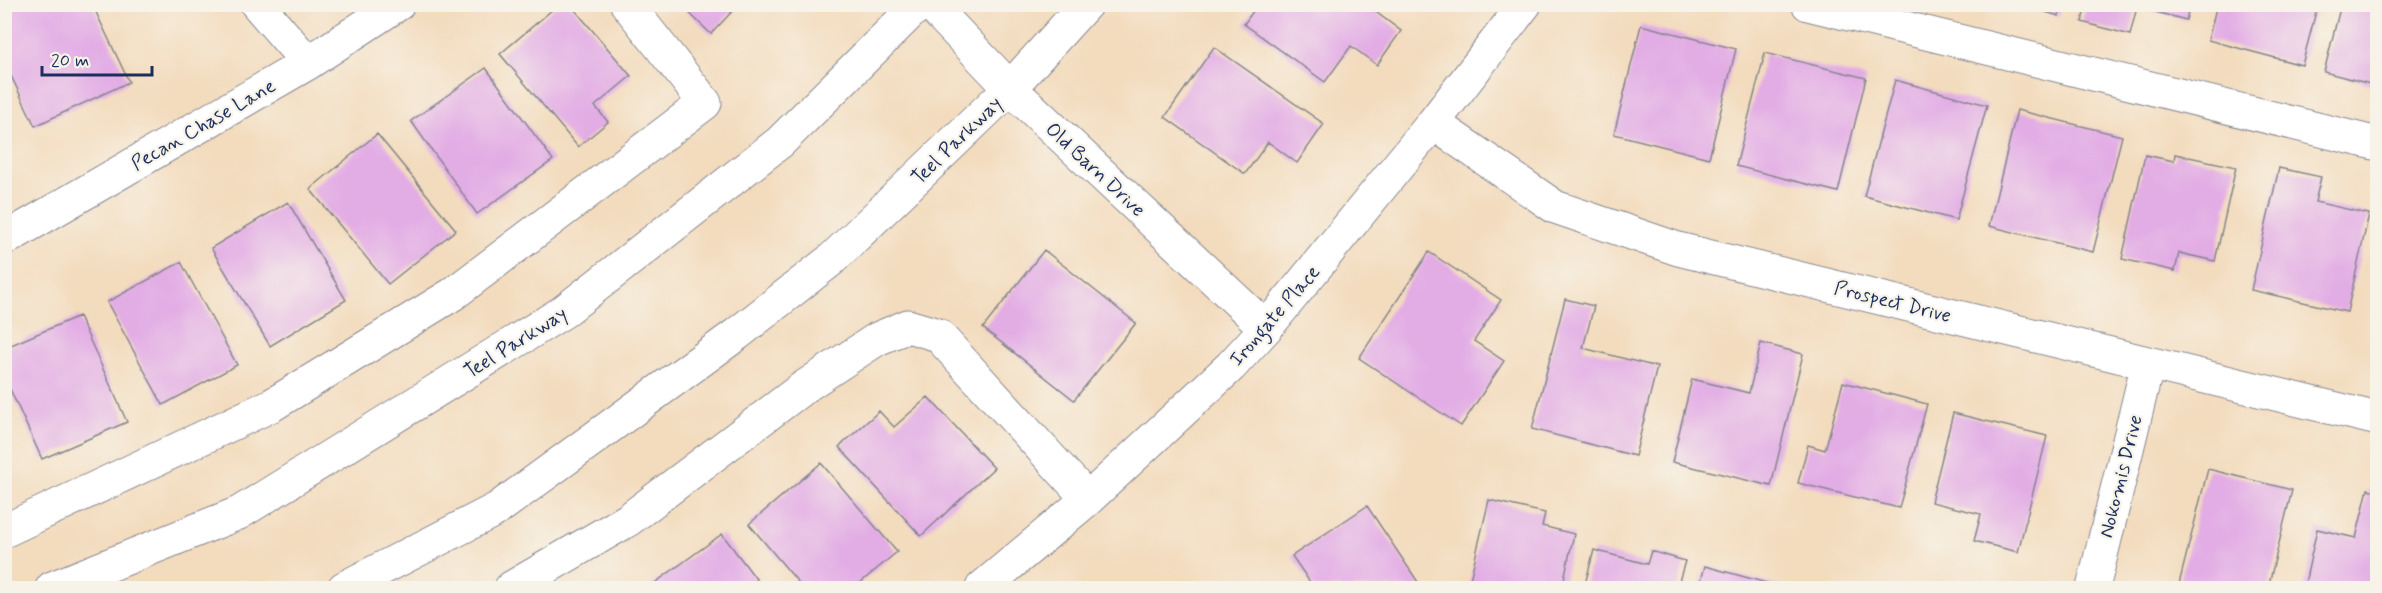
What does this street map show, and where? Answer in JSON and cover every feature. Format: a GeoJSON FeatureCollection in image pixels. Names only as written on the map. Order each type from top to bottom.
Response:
{"type":"FeatureCollection","features":[{"type":"Feature","properties":{"kind":"street"},"geometry":{"type":"LineString","coordinates":[[257,4],[308,63]]}},
{"type":"Feature","properties":{"kind":"street","name":"Pecan Chase Lane"},"geometry":{"type":"LineString","coordinates":[[4,238],[12,236],[308,63],[398,4]]}},
{"type":"Feature","properties":{"kind":"street"},"geometry":{"type":"LineString","coordinates":[[4,531],[272,405],[433,307],[705,103],[627,4]]}},
{"type":"Feature","properties":{"kind":"street","name":"Teel Parkway"},"geometry":{"type":"LineString","coordinates":[[52,588],[239,513],[563,312],[780,142],[919,4]]}},
{"type":"Feature","properties":{"kind":"street","name":"Old Barn Drive"},"geometry":{"type":"LineString","coordinates":[[930,4],[1010,88],[1266,328]]}},
{"type":"Feature","properties":{"kind":"street","name":"Teel Parkway"},"geometry":{"type":"LineString","coordinates":[[344,588],[497,509],[737,334],[831,260],[1010,88],[1086,4]]}},
{"type":"Feature","properties":{"kind":"street","name":"Irongate Place"},"geometry":{"type":"LineString","coordinates":[[982,588],[1088,499],[1231,366],[1266,328],[1433,123],[1525,4]]}},
{"type":"Feature","properties":{"kind":"street"},"geometry":{"type":"LineString","coordinates":[[1808,4],[2378,144]]}},
{"type":"Feature","properties":{"kind":"street","name":"Prospect Drive"},"geometry":{"type":"LineString","coordinates":[[1433,123],[1555,207],[1666,245],[2378,419]]}},
{"type":"Feature","properties":{"kind":"street"},"geometry":{"type":"LineString","coordinates":[[511,588],[628,520],[804,387],[878,339],[908,326],[938,335],[1088,499]]}},
{"type":"Feature","properties":{"kind":"street","name":"Nokomis Drive"},"geometry":{"type":"LineString","coordinates":[[2093,588],[2148,363]]}},
{"type":"Feature","properties":{"kind":"building"},"geometry":{"type":"Polygon","coordinates":[[[17,4],[92,4],[129,82],[35,126],[4,61],[4,10],[17,4]]]}},
{"type":"Feature","properties":{"kind":"building"},"geometry":{"type":"Polygon","coordinates":[[[559,4],[570,4],[631,76],[595,106],[608,122],[578,147],[500,54],[559,4]]]}},
{"type":"Feature","properties":{"kind":"building"},"geometry":{"type":"Polygon","coordinates":[[[680,4],[739,4],[711,34],[680,4]]]}},
{"type":"Feature","properties":{"kind":"building"},"geometry":{"type":"Polygon","coordinates":[[[1258,4],[1365,4],[1401,31],[1377,65],[1351,46],[1325,82],[1244,24],[1258,4]]]}},
{"type":"Feature","properties":{"kind":"building"},"geometry":{"type":"Polygon","coordinates":[[[2018,4],[2062,4],[2059,16],[2018,4]]]}},
{"type":"Feature","properties":{"kind":"building"},"geometry":{"type":"Polygon","coordinates":[[[2086,4],[2190,4],[2186,20],[2137,7],[2130,35],[2082,22],[2086,4]]]}},
{"type":"Feature","properties":{"kind":"building"},"geometry":{"type":"Polygon","coordinates":[[[2217,4],[2318,4],[2302,65],[2208,40],[2217,4]]]}},
{"type":"Feature","properties":{"kind":"building"},"geometry":{"type":"Polygon","coordinates":[[[2341,4],[2378,4],[2378,86],[2324,72],[2341,4]]]}},
{"type":"Feature","properties":{"kind":"building"},"geometry":{"type":"Polygon","coordinates":[[[1641,25],[1736,49],[1709,158],[1614,134],[1641,25]]]}},
{"type":"Feature","properties":{"kind":"building"},"geometry":{"type":"Polygon","coordinates":[[[1214,47],[1324,124],[1297,163],[1268,142],[1245,174],[1165,117],[1214,47]]]}},
{"type":"Feature","properties":{"kind":"building"},"geometry":{"type":"Polygon","coordinates":[[[1765,53],[1866,78],[1838,192],[1736,166],[1765,53]]]}},
{"type":"Feature","properties":{"kind":"building"},"geometry":{"type":"Polygon","coordinates":[[[486,68],[553,160],[477,214],[411,121],[486,68]]]}},
{"type":"Feature","properties":{"kind":"building"},"geometry":{"type":"Polygon","coordinates":[[[1895,80],[1987,105],[1956,220],[1864,196],[1895,80]]]}},
{"type":"Feature","properties":{"kind":"building"},"geometry":{"type":"Polygon","coordinates":[[[2017,110],[2122,136],[2093,252],[1989,226],[2017,110]]]}},
{"type":"Feature","properties":{"kind":"building"},"geometry":{"type":"Polygon","coordinates":[[[377,134],[456,230],[388,284],[310,189],[377,134]]]}},
{"type":"Feature","properties":{"kind":"building"},"geometry":{"type":"Polygon","coordinates":[[[2175,154],[2236,167],[2215,261],[2179,253],[2175,271],[2122,259],[2145,155],[2174,161],[2175,154]]]}},
{"type":"Feature","properties":{"kind":"building"},"geometry":{"type":"Polygon","coordinates":[[[2279,168],[2321,177],[2315,202],[2369,214],[2347,312],[2251,290],[2279,168]]]}},
{"type":"Feature","properties":{"kind":"building"},"geometry":{"type":"Polygon","coordinates":[[[288,202],[346,300],[270,346],[211,248],[288,202]]]}},
{"type":"Feature","properties":{"kind":"building"},"geometry":{"type":"Polygon","coordinates":[[[1044,250],[1136,323],[1074,400],[983,328],[1044,250]]]}},
{"type":"Feature","properties":{"kind":"building"},"geometry":{"type":"Polygon","coordinates":[[[1429,252],[1501,300],[1474,341],[1504,361],[1461,426],[1359,358],[1429,252]]]}},
{"type":"Feature","properties":{"kind":"building"},"geometry":{"type":"Polygon","coordinates":[[[181,262],[237,365],[163,405],[107,302],[181,262]]]}},
{"type":"Feature","properties":{"kind":"building"},"geometry":{"type":"Polygon","coordinates":[[[1565,299],[1594,306],[1583,348],[1657,367],[1635,456],[1532,429],[1565,299]]]}},
{"type":"Feature","properties":{"kind":"building"},"geometry":{"type":"Polygon","coordinates":[[[79,316],[127,422],[42,459],[4,376],[4,348],[79,316]]]}},
{"type":"Feature","properties":{"kind":"building"},"geometry":{"type":"Polygon","coordinates":[[[1761,343],[1803,354],[1771,486],[1672,462],[1692,379],[1749,393],[1761,343]]]}},
{"type":"Feature","properties":{"kind":"building"},"geometry":{"type":"Polygon","coordinates":[[[1843,382],[1927,404],[1899,508],[1798,483],[1808,445],[1825,450],[1843,382]]]}},
{"type":"Feature","properties":{"kind":"building"},"geometry":{"type":"Polygon","coordinates":[[[928,397],[994,468],[921,536],[839,447],[879,411],[894,427],[928,397]]]}},
{"type":"Feature","properties":{"kind":"building"},"geometry":{"type":"Polygon","coordinates":[[[1953,413],[2047,436],[2018,552],[1974,541],[1981,514],[1931,502],[1953,413]]]}},
{"type":"Feature","properties":{"kind":"building"},"geometry":{"type":"Polygon","coordinates":[[[821,463],[897,552],[854,588],[803,588],[749,524],[821,463]]]}},
{"type":"Feature","properties":{"kind":"building"},"geometry":{"type":"Polygon","coordinates":[[[2208,469],[2292,490],[2268,588],[2178,588],[2208,469]]]}},
{"type":"Feature","properties":{"kind":"building"},"geometry":{"type":"Polygon","coordinates":[[[2368,489],[2378,492],[2378,588],[2304,588],[2317,529],[2356,538],[2368,489]]]}},
{"type":"Feature","properties":{"kind":"building"},"geometry":{"type":"Polygon","coordinates":[[[1489,500],[1545,513],[1542,526],[1574,534],[1562,588],[1468,588],[1489,500]]]}},
{"type":"Feature","properties":{"kind":"building"},"geometry":{"type":"Polygon","coordinates":[[[1367,506],[1422,588],[1314,588],[1292,556],[1367,506]]]}},
{"type":"Feature","properties":{"kind":"building"},"geometry":{"type":"Polygon","coordinates":[[[722,534],[763,588],[648,588],[722,534]]]}},
{"type":"Feature","properties":{"kind":"building"},"geometry":{"type":"Polygon","coordinates":[[[1594,550],[1647,564],[1651,551],[1685,561],[1677,588],[1584,588],[1594,550]]]}},
{"type":"Feature","properties":{"kind":"building"},"geometry":{"type":"Polygon","coordinates":[[[1705,566],[1785,588],[1699,588],[1705,566]]]}}]}
